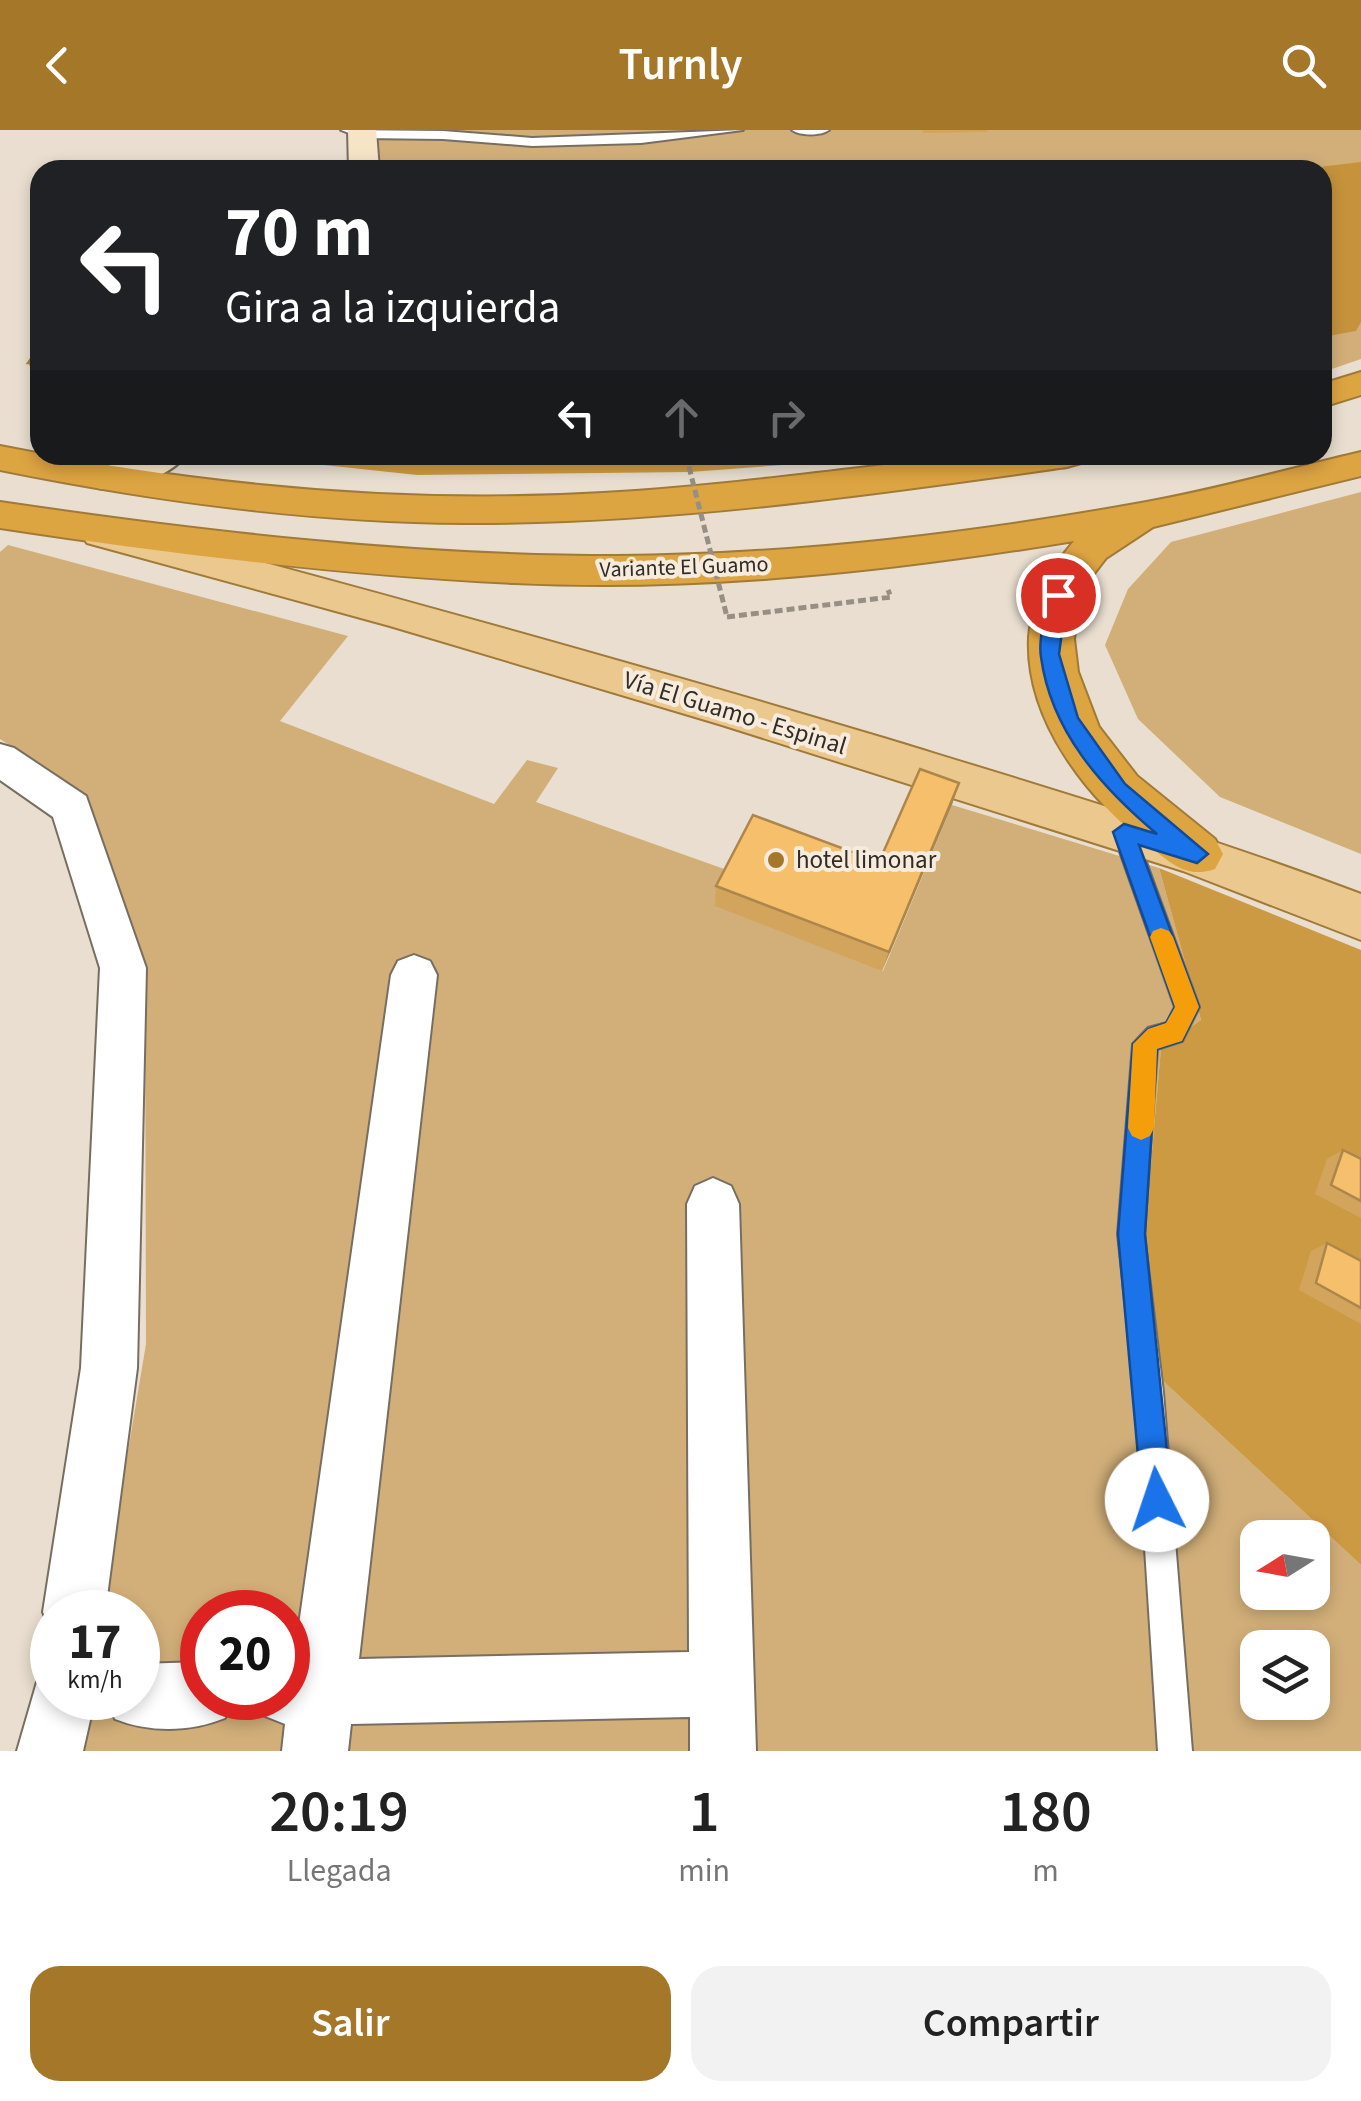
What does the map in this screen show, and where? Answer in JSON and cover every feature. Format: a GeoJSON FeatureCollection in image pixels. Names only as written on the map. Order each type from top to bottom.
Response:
{"type":"FeatureCollection","features":[{"type":"Feature","properties":{"kind":"highway"},"geometry":{"type":"LineString","coordinates":[[1332,393],[1361,384]]}},
{"type":"Feature","properties":{"kind":"highway"},"geometry":{"type":"LineString","coordinates":[[0,458],[30,464]]}},
{"type":"Feature","properties":{"kind":"highway","name":"Variante El Guamo"},"geometry":{"type":"LineString","coordinates":[[0,515],[102,533],[494,567],[619,570],[755,566],[876,554],[1144,516],[1361,464]]}},
{"type":"Feature","properties":{"kind":"highway"},"geometry":{"type":"LineString","coordinates":[[37,465],[112,479],[286,500],[531,510],[674,502],[994,465]]}},
{"type":"Feature","properties":{"kind":"highway"},"geometry":{"type":"LineString","coordinates":[[1144,516],[1091,548],[1058,595],[1049,654],[1068,720],[1118,790],[1197,854]]}},
{"type":"Feature","properties":{"kind":"main road","name":"Vía El Guamo - Espinal"},"geometry":{"type":"LineString","coordinates":[[102,533],[657,688],[1197,854],[1361,917]]}},
{"type":"Feature","properties":{"kind":"street"},"geometry":{"type":"LineString","coordinates":[[357,131],[362,160]]}},
{"type":"Feature","properties":{"kind":"street"},"geometry":{"type":"LineString","coordinates":[[112,479],[144,465]]}},
{"type":"Feature","properties":{"kind":"street"},"geometry":{"type":"LineString","coordinates":[[0,759],[71,808],[123,968],[108,1368],[77,1590]]}},
{"type":"Feature","properties":{"kind":"street"},"geometry":{"type":"LineString","coordinates":[[310,1698],[414,975]]}},
{"type":"Feature","properties":{"kind":"street"},"geometry":{"type":"LineString","coordinates":[[713,1204],[723,1751]]}},
{"type":"Feature","properties":{"kind":"street"},"geometry":{"type":"LineString","coordinates":[[310,1712],[722,1684]]}},
{"type":"Feature","properties":{"kind":"street"},"geometry":{"type":"LineString","coordinates":[[50,1751],[57,1720]]}},
{"type":"Feature","properties":{"kind":"lane"},"geometry":{"type":"LineString","coordinates":[[357,131],[532,142],[641,139],[737,130]]}},
{"type":"Feature","properties":{"kind":"lane"},"geometry":{"type":"LineString","coordinates":[[798,130],[823,130]]}},
{"type":"Feature","properties":{"kind":"lane"},"geometry":{"type":"LineString","coordinates":[[1124,832],[1187,1007],[1174,1033],[1156,1036],[1145,1044],[1131,1234],[1149,1392],[1175,1751]]}},
{"type":"Feature","properties":{"kind":"path"},"geometry":{"type":"LineString","coordinates":[[689,465],[727,616]]}},
{"type":"Feature","properties":{"kind":"shaded area"},"geometry":{"type":"Polygon","coordinates":[[[377,130],[1361,130],[1361,359],[1332,369],[1332,160],[379,160],[377,130]]]}},
{"type":"Feature","properties":{"kind":"shaded area"},"geometry":{"type":"Polygon","coordinates":[[[1361,162],[1361,322],[1356,331],[1332,335],[1332,165],[1361,162]]]}},
{"type":"Feature","properties":{"kind":"shaded area"},"geometry":{"type":"Polygon","coordinates":[[[324,465],[783,465],[690,472],[417,475],[324,465]]]}},
{"type":"Feature","properties":{"kind":"shaded area"},"geometry":{"type":"Polygon","coordinates":[[[1361,492],[1361,854],[1220,797],[1138,719],[1105,645],[1128,589],[1171,542],[1361,492]]]}},
{"type":"Feature","properties":{"kind":"shaded area"},"geometry":{"type":"Polygon","coordinates":[[[8,545],[348,636],[280,721],[494,804],[527,760],[558,768],[536,802],[727,870],[883,971],[952,805],[1159,868],[1201,1020],[1161,1049],[1145,1231],[1163,1381],[1313,1520],[1240,1520],[1240,1610],[1330,1610],[1330,1536],[1361,1565],[1361,1751],[78,1751],[83,1720],[160,1720],[160,1590],[105,1590],[146,1344],[145,967],[87,795],[0,739],[0,552],[8,545]]]}},
{"type":"Feature","properties":{"kind":"shaded area"},"geometry":{"type":"Polygon","coordinates":[[[1159,868],[1361,950],[1361,1565],[1330,1536],[1330,1520],[1313,1520],[1163,1381],[1145,1231],[1161,1048],[1201,1020],[1159,868]]]}},
{"type":"Feature","properties":{"kind":"building","name":"hotel limonar"},"geometry":{"type":"Polygon","coordinates":[[[920,769],[959,783],[889,952],[716,886],[753,815],[879,862],[920,769]]]}},
{"type":"Feature","properties":{"kind":"building"},"geometry":{"type":"Polygon","coordinates":[[[1343,1150],[1361,1159],[1361,1201],[1331,1185],[1343,1150]]]}},
{"type":"Feature","properties":{"kind":"building"},"geometry":{"type":"Polygon","coordinates":[[[1327,1243],[1361,1261],[1361,1308],[1316,1283],[1327,1243]]]}},
{"type":"Feature","properties":{"kind":"slow traffic"},"geometry":{"type":"LineString","coordinates":[[1141,1128],[1145,1044],[1156,1036],[1174,1033],[1187,1007],[1161,937]]}},
{"type":"Feature","properties":{"kind":"place","name":"hotel limonar"},"geometry":{"type":"Point","coordinates":[776,860]}},
{"type":"Feature","properties":{"kind":"route"},"geometry":{"type":"LineString","coordinates":[[1058,595],[1049,654],[1068,720],[1118,790],[1197,854],[1124,832],[1187,1007],[1174,1033],[1156,1036],[1145,1044],[1140,1154],[1131,1234],[1157,1500]]}}]}
